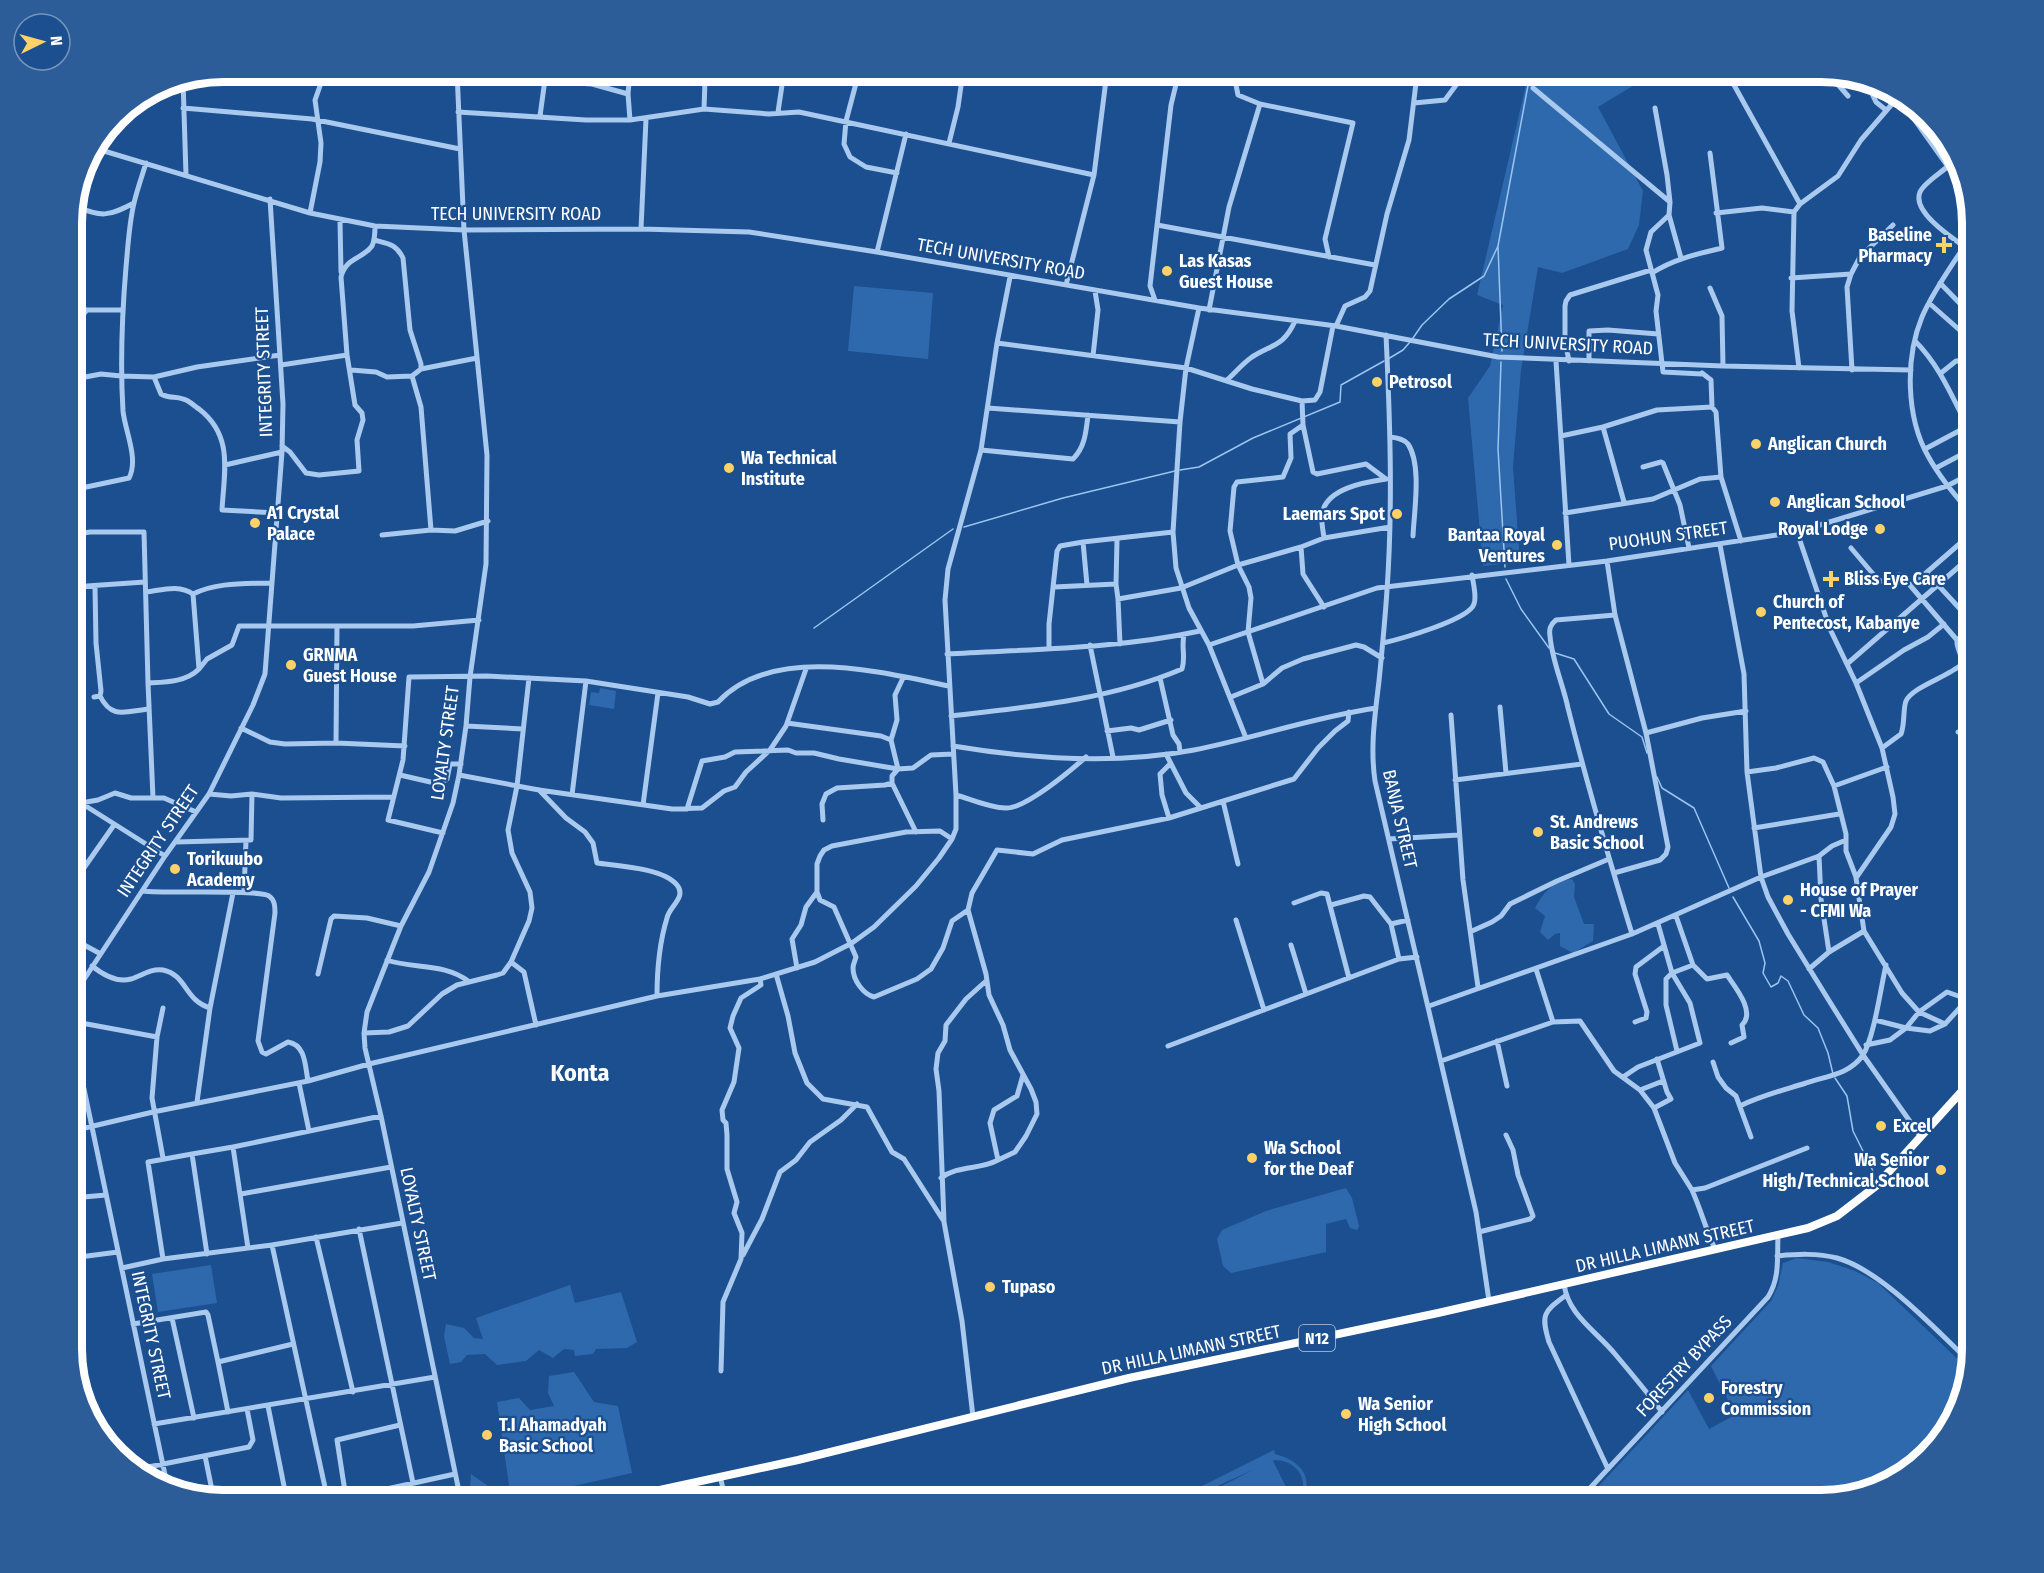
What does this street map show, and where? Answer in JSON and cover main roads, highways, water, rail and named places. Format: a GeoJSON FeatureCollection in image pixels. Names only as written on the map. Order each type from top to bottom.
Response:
{"type":"FeatureCollection","features":[{"type":"Feature","properties":{"kind":"highway","name":"DR HILLA LIMANN STREET"},"geometry":{"type":"LineString","coordinates":[[658,1490],[798,1460],[1129,1378],[1489,1301],[1808,1228],[1837,1216],[1876,1186],[1962,1091]]}},
{"type":"Feature","properties":{"kind":"waterway"},"geometry":{"type":"LineString","coordinates":[[1502,351],[1498,246],[1529,82]]}},
{"type":"Feature","properties":{"kind":"waterway"},"geometry":{"type":"LineString","coordinates":[[1413,338],[1422,325],[1449,299],[1484,276],[1498,246]]}},
{"type":"Feature","properties":{"kind":"waterway"},"geometry":{"type":"LineString","coordinates":[[1388,359],[1403,350],[1410,342]]}},
{"type":"Feature","properties":{"kind":"waterway"},"geometry":{"type":"LineString","coordinates":[[1180,470],[1199,467],[1253,438],[1340,402],[1341,385],[1384,361]]}},
{"type":"Feature","properties":{"kind":"waterway"},"geometry":{"type":"LineString","coordinates":[[1501,362],[1498,449],[1505,567]]}},
{"type":"Feature","properties":{"kind":"waterway"},"geometry":{"type":"LineString","coordinates":[[964,527],[1063,498],[1175,471]]}},
{"type":"Feature","properties":{"kind":"waterway"},"geometry":{"type":"LineString","coordinates":[[814,628],[953,529]]}},
{"type":"Feature","properties":{"kind":"waterway"},"geometry":{"type":"LineString","coordinates":[[1506,579],[1521,609],[1549,648]]}},
{"type":"Feature","properties":{"kind":"waterway"},"geometry":{"type":"LineString","coordinates":[[1555,653],[1574,659],[1609,714],[1642,737],[1647,753]]}},
{"type":"Feature","properties":{"kind":"waterway"},"geometry":{"type":"LineString","coordinates":[[1657,777],[1662,788],[1694,808],[1729,888]]}},
{"type":"Feature","properties":{"kind":"waterway"},"geometry":{"type":"LineString","coordinates":[[1733,897],[1759,941],[1765,963],[1763,973],[1771,987],[1778,983],[1781,976],[1788,981],[1804,1015],[1818,1028],[1833,1074]]}},
{"type":"Feature","properties":{"kind":"waterway"},"geometry":{"type":"LineString","coordinates":[[1835,1078],[1847,1096],[1853,1131],[1874,1173]]}},
{"type":"Feature","properties":{"kind":"place","name":"Baseline Pharmacy"},"geometry":{"type":"Point","coordinates":[1944,245]}},
{"type":"Feature","properties":{"kind":"place","name":"Las Kasas Guest House"},"geometry":{"type":"Point","coordinates":[1167,271]}},
{"type":"Feature","properties":{"kind":"place","name":"Petrosol"},"geometry":{"type":"Point","coordinates":[1377,382]}},
{"type":"Feature","properties":{"kind":"place","name":"Anglican Church"},"geometry":{"type":"Point","coordinates":[1756,444]}},
{"type":"Feature","properties":{"kind":"place","name":"Wa Technical Institute"},"geometry":{"type":"Point","coordinates":[729,468]}},
{"type":"Feature","properties":{"kind":"place","name":"Anglican School"},"geometry":{"type":"Point","coordinates":[1775,502]}},
{"type":"Feature","properties":{"kind":"place","name":"Laemars Spot"},"geometry":{"type":"Point","coordinates":[1397,514]}},
{"type":"Feature","properties":{"kind":"place","name":"A1 Crystal Palace"},"geometry":{"type":"Point","coordinates":[255,523]}},
{"type":"Feature","properties":{"kind":"place","name":"Royal Lodge"},"geometry":{"type":"Point","coordinates":[1880,529]}},
{"type":"Feature","properties":{"kind":"place","name":"Bantaa Royal Ventures"},"geometry":{"type":"Point","coordinates":[1557,545]}},
{"type":"Feature","properties":{"kind":"place","name":"Bliss Eye Care"},"geometry":{"type":"Point","coordinates":[1831,579]}},
{"type":"Feature","properties":{"kind":"place","name":"Church of Pentecost, Kabanye"},"geometry":{"type":"Point","coordinates":[1761,612]}},
{"type":"Feature","properties":{"kind":"place","name":"GRNMA Guest House"},"geometry":{"type":"Point","coordinates":[291,665]}},
{"type":"Feature","properties":{"kind":"place","name":"St. Andrews Basic School"},"geometry":{"type":"Point","coordinates":[1538,832]}},
{"type":"Feature","properties":{"kind":"place","name":"Torikuubo Academy"},"geometry":{"type":"Point","coordinates":[175,869]}},
{"type":"Feature","properties":{"kind":"place","name":"House of Prayer - CFMI Wa"},"geometry":{"type":"Point","coordinates":[1788,900]}},
{"type":"Feature","properties":{"kind":"place","name":"Excel"},"geometry":{"type":"Point","coordinates":[1881,1126]}},
{"type":"Feature","properties":{"kind":"place","name":"Wa School for the Deaf"},"geometry":{"type":"Point","coordinates":[1252,1158]}},
{"type":"Feature","properties":{"kind":"place","name":"Wa Senior High/Technical School"},"geometry":{"type":"Point","coordinates":[1941,1170]}},
{"type":"Feature","properties":{"kind":"place","name":"Tupaso"},"geometry":{"type":"Point","coordinates":[990,1287]}},
{"type":"Feature","properties":{"kind":"place","name":"Forestry Commission"},"geometry":{"type":"Point","coordinates":[1709,1398]}},
{"type":"Feature","properties":{"kind":"place","name":"Wa Senior High School"},"geometry":{"type":"Point","coordinates":[1346,1414]}},
{"type":"Feature","properties":{"kind":"place","name":"T.I Ahamadyah Basic School"},"geometry":{"type":"Point","coordinates":[487,1435]}},
{"type":"Feature","properties":{"kind":"district","name":"Konta"},"geometry":{"type":"Point","coordinates":[580,1073]}}]}
